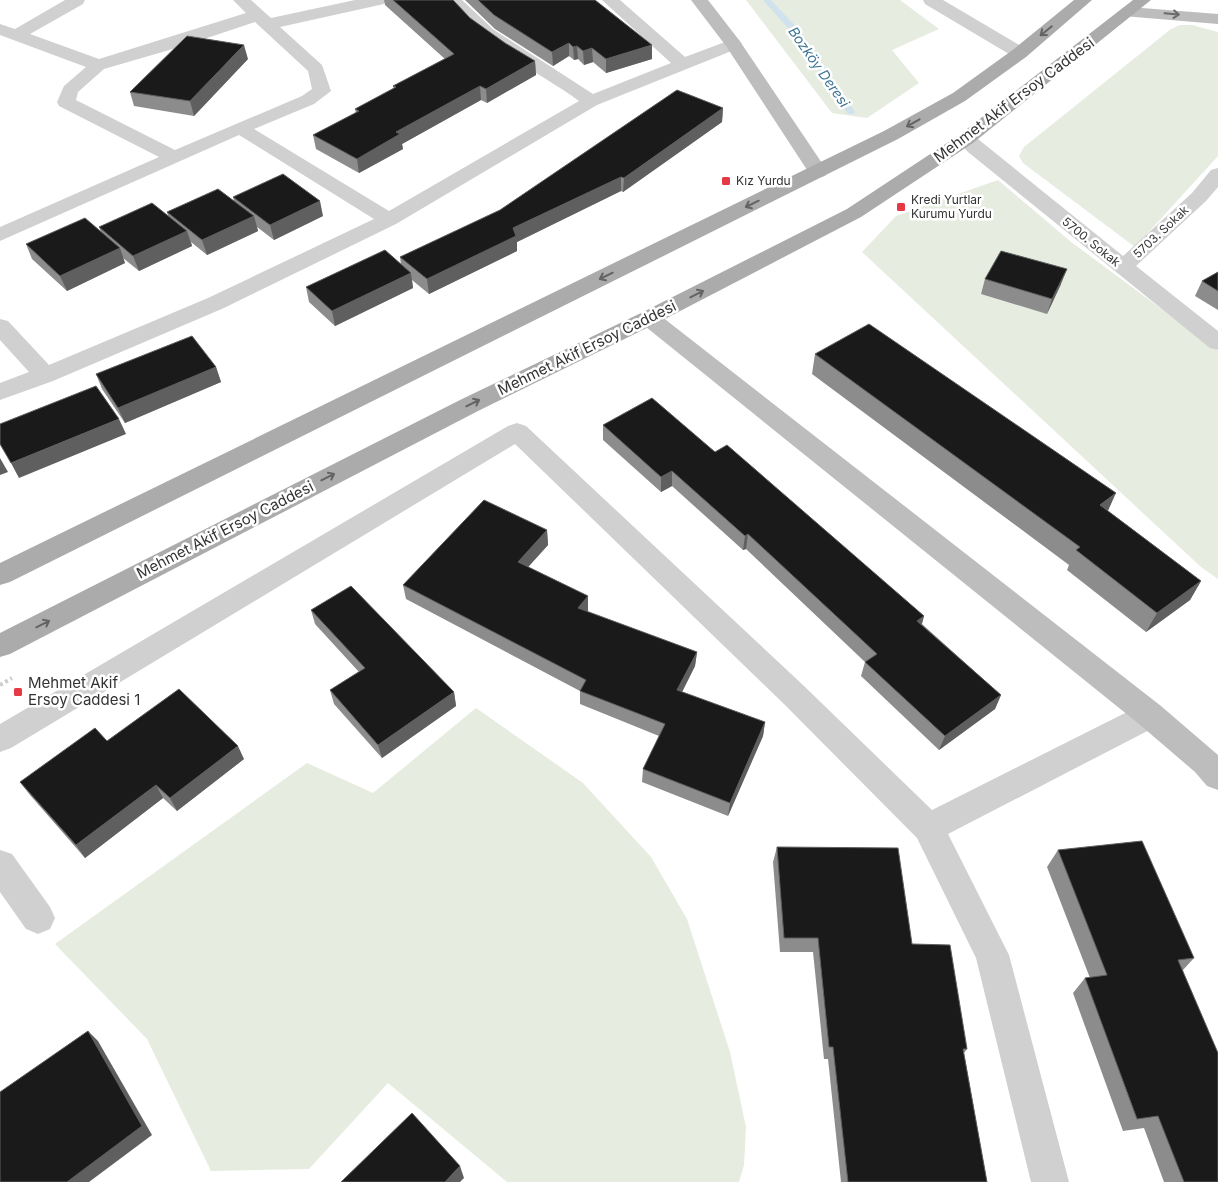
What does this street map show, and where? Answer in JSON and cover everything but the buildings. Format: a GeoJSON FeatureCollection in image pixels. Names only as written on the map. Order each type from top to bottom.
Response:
{"type":"FeatureCollection","features":[{"type":"Feature","properties":{"kind":"main road"},"geometry":{"type":"LineString","coordinates":[[0,575],[818,172],[959,97],[1020,53],[1084,0]]}},
{"type":"Feature","properties":{"kind":"main road","name":"Mehmet Akif Ersoy Caddesi"},"geometry":{"type":"LineString","coordinates":[[0,646],[470,404],[649,318],[854,214],[966,139],[1136,6]]}},
{"type":"Feature","properties":{"kind":"street"},"geometry":{"type":"LineString","coordinates":[[8,32],[77,0]]}},
{"type":"Feature","properties":{"kind":"street"},"geometry":{"type":"LineString","coordinates":[[0,235],[240,128],[308,100],[322,91],[316,69],[241,0]]}},
{"type":"Feature","properties":{"kind":"street"},"geometry":{"type":"LineString","coordinates":[[175,157],[66,102],[70,90],[98,65],[263,19],[378,0]]}},
{"type":"Feature","properties":{"kind":"street"},"geometry":{"type":"LineString","coordinates":[[453,0],[464,14],[501,42],[558,77],[591,101]]}},
{"type":"Feature","properties":{"kind":"street"},"geometry":{"type":"LineString","coordinates":[[610,0],[683,64]]}},
{"type":"Feature","properties":{"kind":"street"},"geometry":{"type":"LineString","coordinates":[[699,0],[733,44],[818,172]]}},
{"type":"Feature","properties":{"kind":"street"},"geometry":{"type":"LineString","coordinates":[[931,0],[1020,53]]}},
{"type":"Feature","properties":{"kind":"street"},"geometry":{"type":"LineString","coordinates":[[1182,0],[1217,18]]}},
{"type":"Feature","properties":{"kind":"street"},"geometry":{"type":"LineString","coordinates":[[1136,6],[1217,18]]}},
{"type":"Feature","properties":{"kind":"street"},"geometry":{"type":"LineString","coordinates":[[8,32],[98,65]]}},
{"type":"Feature","properties":{"kind":"street"},"geometry":{"type":"LineString","coordinates":[[0,392],[216,303],[389,220],[591,101],[733,44]]}},
{"type":"Feature","properties":{"kind":"street"},"geometry":{"type":"LineString","coordinates":[[240,128],[389,220]]}},
{"type":"Feature","properties":{"kind":"street","name":"5700. Sokak"},"geometry":{"type":"LineString","coordinates":[[966,139],[1218,343]]}},
{"type":"Feature","properties":{"kind":"street","name":"5703. Sokak"},"geometry":{"type":"LineString","coordinates":[[1123,267],[1209,200],[1218,174]]}},
{"type":"Feature","properties":{"kind":"street"},"geometry":{"type":"LineString","coordinates":[[649,318],[1150,715],[1218,776]]}},
{"type":"Feature","properties":{"kind":"street"},"geometry":{"type":"LineString","coordinates":[[0,326],[45,375]]}},
{"type":"Feature","properties":{"kind":"street"},"geometry":{"type":"LineString","coordinates":[[0,740],[517,432],[794,695],[928,828],[992,955],[1050,1182]]}},
{"type":"Feature","properties":{"kind":"street"},"geometry":{"type":"LineString","coordinates":[[928,828],[1150,715]]}},
{"type":"Feature","properties":{"kind":"street"},"geometry":{"type":"LineString","coordinates":[[0,865],[38,918]]}},
{"type":"Feature","properties":{"kind":"shaded area"},"geometry":{"type":"Polygon","coordinates":[[[746,0],[900,0],[939,29],[892,50],[919,83],[867,118],[832,113],[746,0]]]}},
{"type":"Feature","properties":{"kind":"shaded area"},"geometry":{"type":"Polygon","coordinates":[[[1180,25],[1192,25],[1218,32],[1218,156],[1135,247],[1023,163],[1019,156],[1024,147],[1171,29],[1180,25]]]}},
{"type":"Feature","properties":{"kind":"shaded area"},"geometry":{"type":"Polygon","coordinates":[[[998,180],[1070,241],[1218,351],[1218,579],[1201,567],[862,252],[896,216],[998,180]]]}},
{"type":"Feature","properties":{"kind":"shaded area"},"geometry":{"type":"Polygon","coordinates":[[[476,708],[583,783],[651,857],[687,919],[730,1052],[746,1127],[744,1165],[739,1182],[507,1182],[388,1083],[309,1169],[211,1171],[147,1039],[55,944],[307,763],[373,793],[476,708]]]}},
{"type":"Feature","properties":{"kind":"waterway","name":"Bozköy Deresi"},"geometry":{"type":"LineString","coordinates":[[767,0],[797,33],[851,112]]}},
{"type":"Feature","properties":{"kind":"place","name":"Kız Yurdu"},"geometry":{"type":"Point","coordinates":[726,181]}},
{"type":"Feature","properties":{"kind":"place","name":"Kredi Yurtlar Kurumu Yurdu"},"geometry":{"type":"Point","coordinates":[901,207]}},
{"type":"Feature","properties":{"kind":"place","name":"Mehmet Akif Ersoy Caddesi 1"},"geometry":{"type":"Point","coordinates":[18,692]}}]}
